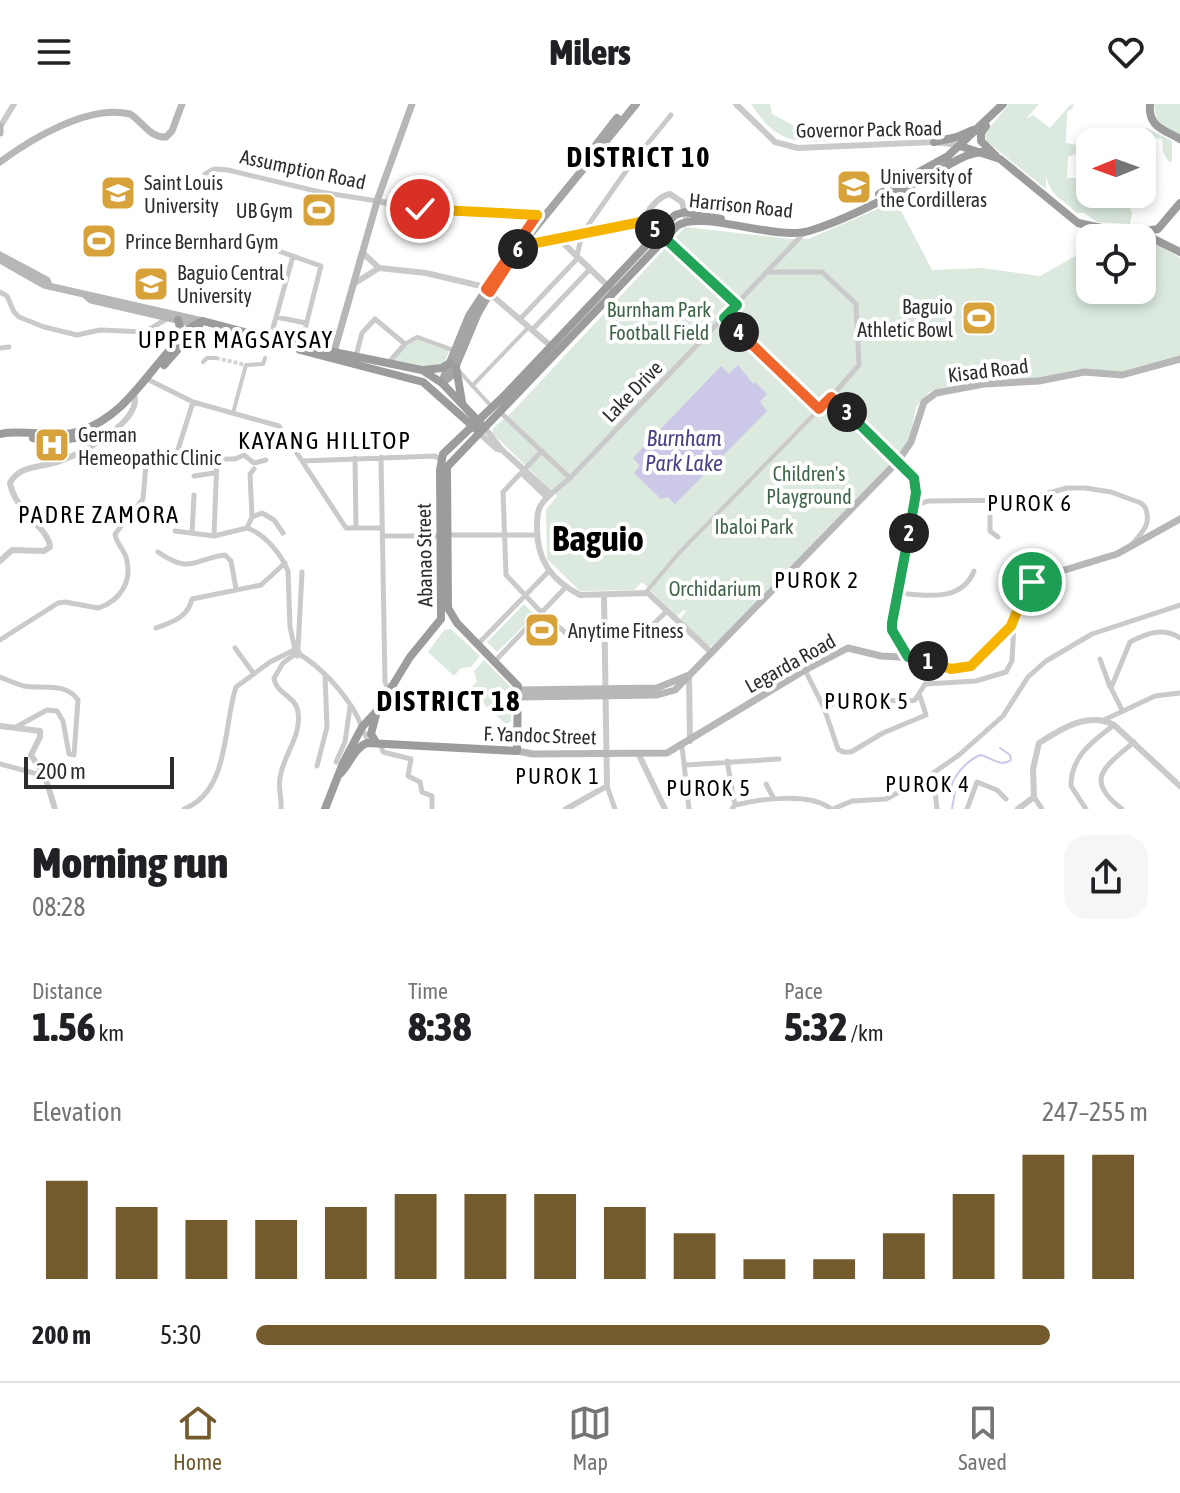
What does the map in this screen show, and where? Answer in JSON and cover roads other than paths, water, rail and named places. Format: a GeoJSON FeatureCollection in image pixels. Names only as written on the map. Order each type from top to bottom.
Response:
{"type":"FeatureCollection","features":[{"type":"Feature","properties":{"kind":"highway"},"geometry":{"type":"LineString","coordinates":[[1150,104],[1154,124],[1180,139]]}},
{"type":"Feature","properties":{"kind":"highway"},"geometry":{"type":"LineString","coordinates":[[1000,159],[983,145],[980,138],[982,130],[1001,107]]}},
{"type":"Feature","properties":{"kind":"highway","name":"Harrison Road"},"geometry":{"type":"LineString","coordinates":[[686,217],[800,228],[861,204],[922,172],[948,156],[957,142],[1001,107]]}},
{"type":"Feature","properties":{"kind":"highway"},"geometry":{"type":"LineString","coordinates":[[938,142],[957,142],[961,152],[957,160]]}},
{"type":"Feature","properties":{"kind":"highway"},"geometry":{"type":"LineString","coordinates":[[938,142],[949,150],[948,156]]}},
{"type":"Feature","properties":{"kind":"highway","name":"Governor Pack Road"},"geometry":{"type":"LineString","coordinates":[[957,142],[1000,159],[1070,217],[1086,225],[1154,239],[1180,252]]}},
{"type":"Feature","properties":{"kind":"highway","name":"Harrison Road"},"geometry":{"type":"LineString","coordinates":[[478,427],[612,290],[663,235],[675,215],[777,232],[804,233],[873,203],[957,160],[981,152]]}},
{"type":"Feature","properties":{"kind":"highway"},"geometry":{"type":"LineString","coordinates":[[1070,217],[1108,227],[1147,232],[1160,227],[1180,203]]}},
{"type":"Feature","properties":{"kind":"highway"},"geometry":{"type":"LineString","coordinates":[[173,319],[185,336]]}},
{"type":"Feature","properties":{"kind":"highway"},"geometry":{"type":"LineString","coordinates":[[194,323],[422,370],[453,365],[466,410]]}},
{"type":"Feature","properties":{"kind":"highway"},"geometry":{"type":"LineString","coordinates":[[0,434],[53,436],[82,433],[109,423],[194,323]]}},
{"type":"Feature","properties":{"kind":"highway"},"geometry":{"type":"LineString","coordinates":[[194,323],[442,383]]}},
{"type":"Feature","properties":{"kind":"highway"},"geometry":{"type":"LineString","coordinates":[[422,370],[442,383],[478,427]]}},
{"type":"Feature","properties":{"kind":"highway"},"geometry":{"type":"LineString","coordinates":[[409,377],[423,382],[478,427]]}},
{"type":"Feature","properties":{"kind":"highway"},"geometry":{"type":"LineString","coordinates":[[442,383],[445,399]]}},
{"type":"Feature","properties":{"kind":"highway"},"geometry":{"type":"LineString","coordinates":[[440,459],[478,427]]}},
{"type":"Feature","properties":{"kind":"highway","name":"Abanao Street"},"geometry":{"type":"LineString","coordinates":[[340,774],[362,727],[377,711],[417,647],[441,619],[447,467],[478,427]]}},
{"type":"Feature","properties":{"kind":"highway","name":"Abanao Street"},"geometry":{"type":"LineString","coordinates":[[440,459],[444,536]]}},
{"type":"Feature","properties":{"kind":"highway","name":"Abanao Street"},"geometry":{"type":"LineString","coordinates":[[444,575],[448,608],[457,623]]}},
{"type":"Feature","properties":{"kind":"highway"},"geometry":{"type":"LineString","coordinates":[[441,619],[457,623],[516,681],[519,694],[517,751]]}},
{"type":"Feature","properties":{"kind":"highway"},"geometry":{"type":"LineString","coordinates":[[325,809],[340,774],[358,749],[362,744],[376,743],[371,734],[377,711]]}},
{"type":"Feature","properties":{"kind":"highway","name":"F. Yandoc Street"},"geometry":{"type":"LineString","coordinates":[[376,743],[517,751]]}},
{"type":"Feature","properties":{"kind":"main road"},"geometry":{"type":"LineString","coordinates":[[0,162],[52,125],[72,115],[88,112],[120,111],[132,116],[155,136],[166,137],[171,133],[182,104]]}},
{"type":"Feature","properties":{"kind":"main road"},"geometry":{"type":"LineString","coordinates":[[334,352],[377,200],[412,104]]}},
{"type":"Feature","properties":{"kind":"main road"},"geometry":{"type":"LineString","coordinates":[[453,365],[455,351],[469,316],[525,239],[561,199],[636,104]]}},
{"type":"Feature","properties":{"kind":"main road"},"geometry":{"type":"LineString","coordinates":[[442,383],[448,380],[509,252],[626,105]]}},
{"type":"Feature","properties":{"kind":"main road"},"geometry":{"type":"LineString","coordinates":[[0,126],[0,133]]}},
{"type":"Feature","properties":{"kind":"main road"},"geometry":{"type":"LineString","coordinates":[[0,257],[47,280],[49,285],[85,295],[91,300],[194,323]]}},
{"type":"Feature","properties":{"kind":"main road"},"geometry":{"type":"LineString","coordinates":[[85,295],[91,294],[194,323]]}},
{"type":"Feature","properties":{"kind":"main road","name":"Kisad Road"},"geometry":{"type":"LineString","coordinates":[[689,675],[898,461],[911,442],[924,402],[936,393],[984,384],[1039,381],[1084,372],[1122,375],[1180,359]]}},
{"type":"Feature","properties":{"kind":"main road","name":"Legarda Road"},"geometry":{"type":"LineString","coordinates":[[607,754],[667,753],[805,670],[848,648],[881,656],[908,657],[951,669],[966,668],[1015,621],[1026,589],[1035,580],[1128,549],[1180,519]]}},
{"type":"Feature","properties":{"kind":"main road"},"geometry":{"type":"LineString","coordinates":[[519,694],[653,692],[689,675]]}},
{"type":"Feature","properties":{"kind":"main road","name":"F. Yandoc Street"},"geometry":{"type":"LineString","coordinates":[[517,751],[533,754],[607,754]]}},
{"type":"Feature","properties":{"kind":"street"},"geometry":{"type":"LineString","coordinates":[[0,126],[14,104]]}},
{"type":"Feature","properties":{"kind":"street","name":"Governor Pack Road"},"geometry":{"type":"LineString","coordinates":[[736,104],[772,140],[791,146],[938,142]]}},
{"type":"Feature","properties":{"kind":"street"},"geometry":{"type":"LineString","coordinates":[[521,318],[577,257],[582,234],[631,164],[671,115]]}},
{"type":"Feature","properties":{"kind":"street","name":"Assumption Road"},"geometry":{"type":"LineString","coordinates":[[205,174],[214,169],[228,170],[320,192],[420,209],[539,215]]}},
{"type":"Feature","properties":{"kind":"street"},"geometry":{"type":"LineString","coordinates":[[646,221],[647,212],[666,194],[677,196],[686,217]]}},
{"type":"Feature","properties":{"kind":"street"},"geometry":{"type":"LineString","coordinates":[[525,239],[531,244],[646,221]]}},
{"type":"Feature","properties":{"kind":"street"},"geometry":{"type":"LineString","coordinates":[[646,221],[737,305]]}},
{"type":"Feature","properties":{"kind":"street","name":"Lake Drive"},"geometry":{"type":"LineString","coordinates":[[549,496],[570,478],[804,233]]}},
{"type":"Feature","properties":{"kind":"street"},"geometry":{"type":"LineString","coordinates":[[559,239],[612,290]]}},
{"type":"Feature","properties":{"kind":"street"},"geometry":{"type":"LineString","coordinates":[[270,248],[321,266],[300,346]]}},
{"type":"Feature","properties":{"kind":"street"},"geometry":{"type":"LineString","coordinates":[[364,254],[379,268],[459,279],[488,291],[554,349]]}},
{"type":"Feature","properties":{"kind":"street"},"geometry":{"type":"LineString","coordinates":[[270,339],[293,256]]}},
{"type":"Feature","properties":{"kind":"street"},"geometry":{"type":"LineString","coordinates":[[355,283],[379,268]]}},
{"type":"Feature","properties":{"kind":"street"},"geometry":{"type":"LineString","coordinates":[[472,386],[590,269]]}},
{"type":"Feature","properties":{"kind":"street"},"geometry":{"type":"LineString","coordinates":[[478,427],[549,496],[538,507],[537,535],[540,557],[549,571],[580,595],[646,592],[679,553],[859,365],[856,304],[822,272],[767,272]]}},
{"type":"Feature","properties":{"kind":"street"},"geometry":{"type":"LineString","coordinates":[[0,292],[7,296],[19,317],[77,335],[100,330],[145,332],[173,319]]}},
{"type":"Feature","properties":{"kind":"street"},"geometry":{"type":"LineString","coordinates":[[276,317],[306,323]]}},
{"type":"Feature","properties":{"kind":"street"},"geometry":{"type":"LineString","coordinates":[[724,318],[819,409]]}},
{"type":"Feature","properties":{"kind":"street"},"geometry":{"type":"LineString","coordinates":[[355,357],[362,333],[375,319],[405,344]]}},
{"type":"Feature","properties":{"kind":"street"},"geometry":{"type":"LineString","coordinates":[[387,364],[405,344],[417,337],[455,351]]}},
{"type":"Feature","properties":{"kind":"street"},"geometry":{"type":"LineString","coordinates":[[0,348],[9,347]]}},
{"type":"Feature","properties":{"kind":"street"},"geometry":{"type":"LineString","coordinates":[[203,362],[207,358],[216,358]]}},
{"type":"Feature","properties":{"kind":"street"},"geometry":{"type":"LineString","coordinates":[[233,413],[246,365],[263,364],[265,358]]}},
{"type":"Feature","properties":{"kind":"street"},"geometry":{"type":"LineString","coordinates":[[453,365],[496,410],[570,478]]}},
{"type":"Feature","properties":{"kind":"street"},"geometry":{"type":"LineString","coordinates":[[147,379],[193,402],[279,426],[346,528],[382,528]]}},
{"type":"Feature","properties":{"kind":"street"},"geometry":{"type":"LineString","coordinates":[[0,561],[12,550],[44,551],[50,547],[46,535],[16,504],[10,483],[13,477],[24,469],[68,459],[109,434],[126,421],[136,405],[134,397]]}},
{"type":"Feature","properties":{"kind":"street"},"geometry":{"type":"LineString","coordinates":[[831,397],[914,478],[916,493],[892,630],[908,657]]}},
{"type":"Feature","properties":{"kind":"street"},"geometry":{"type":"LineString","coordinates":[[0,640],[58,603],[98,608],[121,594],[128,576],[127,561],[115,534],[143,499],[146,464],[150,461],[170,461],[176,456],[193,402]]}},
{"type":"Feature","properties":{"kind":"street"},"geometry":{"type":"LineString","coordinates":[[542,451],[503,492],[506,575],[564,632],[645,632],[667,611]]}},
{"type":"Feature","properties":{"kind":"street"},"geometry":{"type":"LineString","coordinates":[[214,536],[214,473],[218,458],[235,459],[244,455],[254,463],[266,460]]}},
{"type":"Feature","properties":{"kind":"street"},"geometry":{"type":"LineString","coordinates":[[302,461],[435,456],[440,459]]}},
{"type":"Feature","properties":{"kind":"street"},"geometry":{"type":"LineString","coordinates":[[381,457],[385,682],[389,690]]}},
{"type":"Feature","properties":{"kind":"street"},"geometry":{"type":"LineString","coordinates":[[355,458],[356,528]]}},
{"type":"Feature","properties":{"kind":"street"},"geometry":{"type":"LineString","coordinates":[[247,528],[252,517],[250,474],[254,469]]}},
{"type":"Feature","properties":{"kind":"street"},"geometry":{"type":"LineString","coordinates":[[194,476],[214,473]]}},
{"type":"Feature","properties":{"kind":"street"},"geometry":{"type":"LineString","coordinates":[[914,506],[928,501],[1023,500],[1078,487],[1111,492],[1141,503],[1147,512],[1145,530],[1128,549]]}},
{"type":"Feature","properties":{"kind":"street"},"geometry":{"type":"LineString","coordinates":[[916,493],[928,501]]}},
{"type":"Feature","properties":{"kind":"street"},"geometry":{"type":"LineString","coordinates":[[192,533],[194,495]]}},
{"type":"Feature","properties":{"kind":"street"},"geometry":{"type":"LineString","coordinates":[[990,501],[990,531],[998,537]]}},
{"type":"Feature","properties":{"kind":"street"},"geometry":{"type":"LineString","coordinates":[[252,517],[259,513],[266,515],[283,533]]}},
{"type":"Feature","properties":{"kind":"street"},"geometry":{"type":"LineString","coordinates":[[175,531],[214,536],[247,528],[262,536],[285,563],[290,588],[290,627],[296,652],[325,675],[383,752],[398,753],[411,759],[408,776],[420,782],[423,793],[432,796],[432,809]]}},
{"type":"Feature","properties":{"kind":"street"},"geometry":{"type":"LineString","coordinates":[[382,536],[537,535]]}},
{"type":"Feature","properties":{"kind":"street"},"geometry":{"type":"LineString","coordinates":[[158,552],[180,565],[196,564],[225,555],[231,561],[236,589]]}},
{"type":"Feature","properties":{"kind":"street"},"geometry":{"type":"LineString","coordinates":[[156,628],[184,615],[192,599],[261,585],[285,563]]}},
{"type":"Feature","properties":{"kind":"street"},"geometry":{"type":"LineString","coordinates":[[478,644],[549,571]]}},
{"type":"Feature","properties":{"kind":"street"},"geometry":{"type":"LineString","coordinates":[[897,593],[955,593],[964,587],[974,571]]}},
{"type":"Feature","properties":{"kind":"street"},"geometry":{"type":"LineString","coordinates":[[281,809],[280,777],[295,736],[299,714],[297,706],[280,691],[274,678],[283,663],[296,652],[302,572]]}},
{"type":"Feature","properties":{"kind":"street"},"geometry":{"type":"LineString","coordinates":[[496,660],[566,587]]}},
{"type":"Feature","properties":{"kind":"street"},"geometry":{"type":"LineString","coordinates":[[646,592],[712,653]]}},
{"type":"Feature","properties":{"kind":"street"},"geometry":{"type":"LineString","coordinates":[[604,596],[607,786],[615,809]]}},
{"type":"Feature","properties":{"kind":"street"},"geometry":{"type":"LineString","coordinates":[[727,761],[734,807],[773,797],[817,802],[832,809],[852,801],[886,799],[929,776],[959,755],[1003,716],[1028,677],[1046,661],[1092,634],[1180,605]]}},
{"type":"Feature","properties":{"kind":"street"},"geometry":{"type":"LineString","coordinates":[[824,708],[852,695],[909,702],[915,700],[923,686],[929,683],[976,681],[1006,672],[1012,661],[1015,621]]}},
{"type":"Feature","properties":{"kind":"street"},"geometry":{"type":"LineString","coordinates":[[1111,688],[1130,642],[1164,631],[1180,638]]}},
{"type":"Feature","properties":{"kind":"street"},"geometry":{"type":"LineString","coordinates":[[235,648],[254,674]]}},
{"type":"Feature","properties":{"kind":"street"},"geometry":{"type":"LineString","coordinates":[[184,809],[203,799],[211,788],[224,748],[236,687],[270,662],[296,652]]}},
{"type":"Feature","properties":{"kind":"street"},"geometry":{"type":"LineString","coordinates":[[1100,659],[1122,710]]}},
{"type":"Feature","properties":{"kind":"street"},"geometry":{"type":"LineString","coordinates":[[805,670],[824,708],[838,749],[847,753],[926,715],[920,695]]}},
{"type":"Feature","properties":{"kind":"street"},"geometry":{"type":"LineString","coordinates":[[317,766],[327,727],[325,675]]}},
{"type":"Feature","properties":{"kind":"street"},"geometry":{"type":"LineString","coordinates":[[689,675],[686,743],[689,809]]}},
{"type":"Feature","properties":{"kind":"street"},"geometry":{"type":"LineString","coordinates":[[0,677],[23,686],[47,686],[70,691],[78,700],[74,755],[69,754],[62,715],[57,711],[43,711],[16,727]]}},
{"type":"Feature","properties":{"kind":"street"},"geometry":{"type":"LineString","coordinates":[[1104,720],[1155,696],[1180,693]]}},
{"type":"Feature","properties":{"kind":"street"},"geometry":{"type":"LineString","coordinates":[[336,762],[345,742],[351,706]]}},
{"type":"Feature","properties":{"kind":"street"},"geometry":{"type":"LineString","coordinates":[[1042,809],[1034,797],[1033,769],[1039,743],[1091,718],[1114,725],[1180,786]]}},
{"type":"Feature","properties":{"kind":"street"},"geometry":{"type":"LineString","coordinates":[[1086,809],[1073,791],[1073,769],[1088,745],[1114,725]]}},
{"type":"Feature","properties":{"kind":"street"},"geometry":{"type":"LineString","coordinates":[[0,726],[40,731],[31,755],[45,776],[55,809]]}},
{"type":"Feature","properties":{"kind":"street"},"geometry":{"type":"LineString","coordinates":[[1122,809],[1104,794],[1100,777],[1104,769],[1134,742]]}},
{"type":"Feature","properties":{"kind":"street"},"geometry":{"type":"LineString","coordinates":[[638,753],[665,809]]}},
{"type":"Feature","properties":{"kind":"street"},"geometry":{"type":"LineString","coordinates":[[686,765],[779,759]]}},
{"type":"Feature","properties":{"kind":"street"},"geometry":{"type":"LineString","coordinates":[[0,764],[45,776]]}},
{"type":"Feature","properties":{"kind":"street"},"geometry":{"type":"LineString","coordinates":[[929,776],[937,809]]}},
{"type":"Feature","properties":{"kind":"street"},"geometry":{"type":"LineString","coordinates":[[967,809],[977,782],[997,790],[1006,799]]}},
{"type":"Feature","properties":{"kind":"street"},"geometry":{"type":"LineString","coordinates":[[766,784],[773,797]]}},
{"type":"Feature","properties":{"kind":"street"},"geometry":{"type":"LineString","coordinates":[[566,809],[607,786]]}},
{"type":"Feature","properties":{"kind":"street"},"geometry":{"type":"LineString","coordinates":[[1018,809],[1034,797]]}},
{"type":"Feature","properties":{"kind":"water","name":"Burnham Park Lake"},"geometry":{"type":"Polygon","coordinates":[[[738,365],[753,384],[755,382],[767,394],[760,402],[767,411],[675,504],[668,497],[661,499],[634,473],[640,466],[633,458],[721,366],[729,374],[738,365]]]}},
{"type":"Feature","properties":{"kind":"waterway"},"geometry":{"type":"LineString","coordinates":[[952,809],[955,792],[951,790],[957,775],[980,755],[999,762],[1011,760],[1010,755],[1000,748]]}},
{"type":"Feature","properties":{"kind":"tunnel"},"geometry":{"type":"LineString","coordinates":[[216,358],[246,365]]}},
{"type":"Feature","properties":{"kind":"place","name":"University of the Cordilleras"},"geometry":{"type":"Point","coordinates":[854,187]}},
{"type":"Feature","properties":{"kind":"place","name":"Saint Louis University"},"geometry":{"type":"Point","coordinates":[118,193]}},
{"type":"Feature","properties":{"kind":"place","name":"UB Gym"},"geometry":{"type":"Point","coordinates":[319,210]}},
{"type":"Feature","properties":{"kind":"place","name":"Prince Bernhard Gym"},"geometry":{"type":"Point","coordinates":[99,241]}},
{"type":"Feature","properties":{"kind":"place","name":"Baguio Central University"},"geometry":{"type":"Point","coordinates":[151,284]}},
{"type":"Feature","properties":{"kind":"place","name":"Baguio Athletic Bowl"},"geometry":{"type":"Point","coordinates":[979,318]}},
{"type":"Feature","properties":{"kind":"place","name":"German Hemeopathic Clinic"},"geometry":{"type":"Point","coordinates":[52,445]}},
{"type":"Feature","properties":{"kind":"place","name":"Anytime Fitness"},"geometry":{"type":"Point","coordinates":[542,630]}},
{"type":"Feature","properties":{"kind":"district","name":"DISTRICT 10"},"geometry":{"type":"Point","coordinates":[639,157]}},
{"type":"Feature","properties":{"kind":"district","name":"UPPER MAGSAYSAY"},"geometry":{"type":"Point","coordinates":[236,339]}},
{"type":"Feature","properties":{"kind":"district","name":"KAYANG HILLTOP"},"geometry":{"type":"Point","coordinates":[325,440]}},
{"type":"Feature","properties":{"kind":"district","name":"PUROK 6"},"geometry":{"type":"Point","coordinates":[1030,503]}},
{"type":"Feature","properties":{"kind":"district","name":"PADRE ZAMORA"},"geometry":{"type":"Point","coordinates":[99,514]}},
{"type":"Feature","properties":{"kind":"district","name":"Baguio"},"geometry":{"type":"Point","coordinates":[598,538]}},
{"type":"Feature","properties":{"kind":"district","name":"PUROK 2"},"geometry":{"type":"Point","coordinates":[817,580]}},
{"type":"Feature","properties":{"kind":"district","name":"DISTRICT 18"},"geometry":{"type":"Point","coordinates":[449,701]}},
{"type":"Feature","properties":{"kind":"district","name":"PUROK 5"},"geometry":{"type":"Point","coordinates":[867,701]}},
{"type":"Feature","properties":{"kind":"district","name":"PUROK 1"},"geometry":{"type":"Point","coordinates":[558,776]}},
{"type":"Feature","properties":{"kind":"district","name":"PUROK 4"},"geometry":{"type":"Point","coordinates":[928,784]}},
{"type":"Feature","properties":{"kind":"district","name":"PUROK 5"},"geometry":{"type":"Point","coordinates":[709,788]}},
{"type":"Feature","properties":{"kind":"park label","name":"Burnham Park Football Field"},"geometry":{"type":"Point","coordinates":[659,320]}},
{"type":"Feature","properties":{"kind":"park label","name":"Children's Playground"},"geometry":{"type":"Point","coordinates":[809,484]}},
{"type":"Feature","properties":{"kind":"park label","name":"Ibaloi Park"},"geometry":{"type":"Point","coordinates":[754,526]}},
{"type":"Feature","properties":{"kind":"park label","name":"Orchidarium"},"geometry":{"type":"Point","coordinates":[715,588]}}]}
